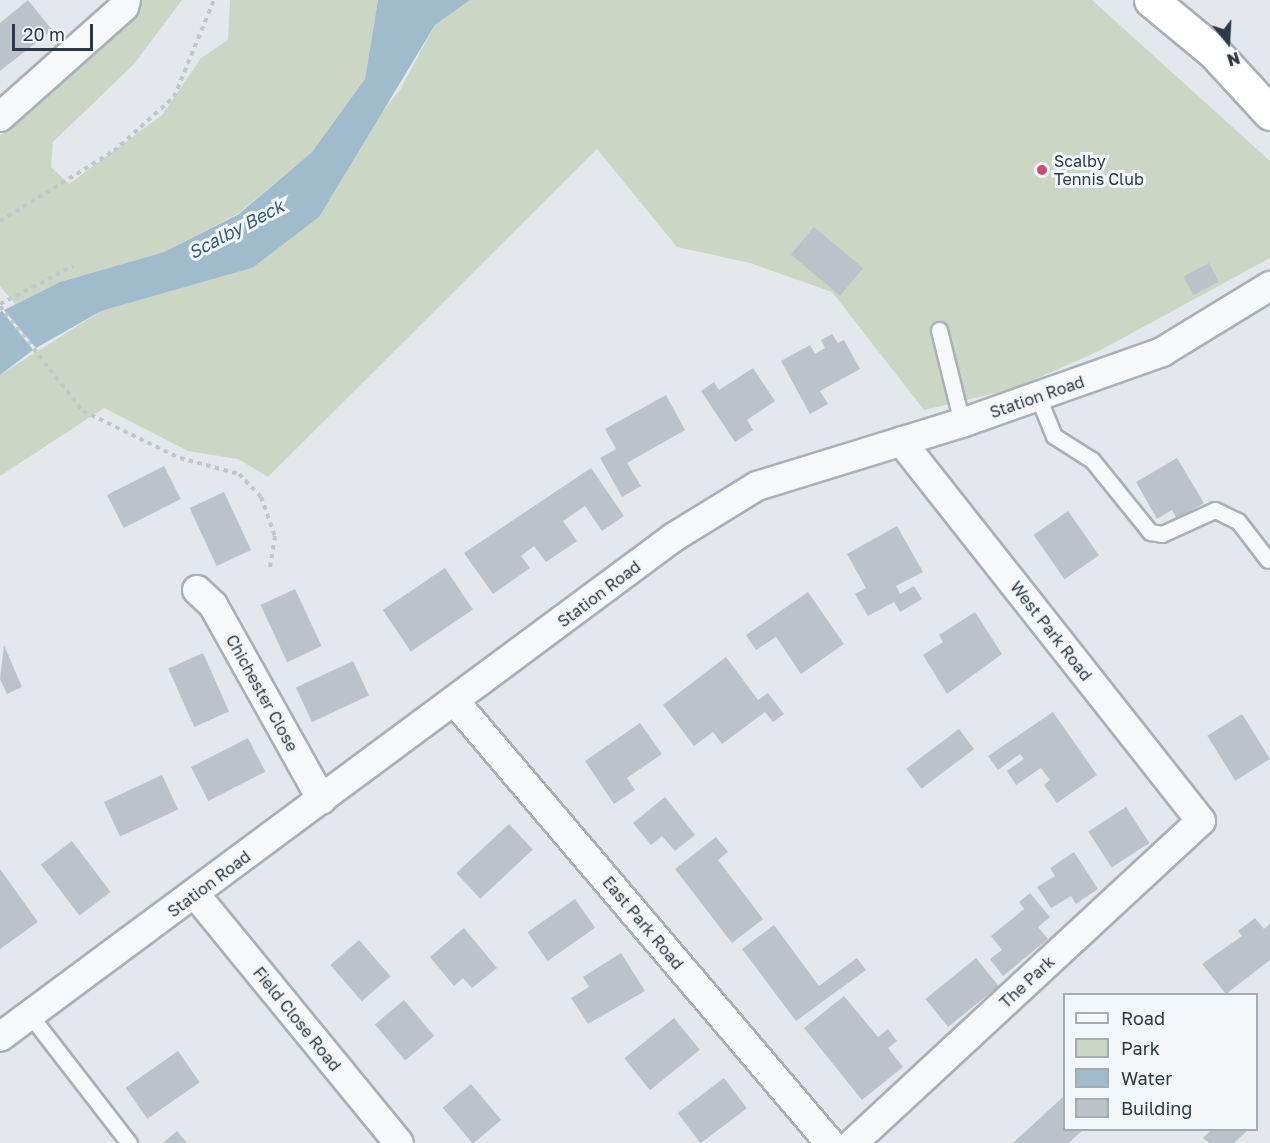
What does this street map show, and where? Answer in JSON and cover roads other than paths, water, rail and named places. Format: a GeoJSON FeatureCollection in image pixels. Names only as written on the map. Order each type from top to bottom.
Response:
{"type":"FeatureCollection","features":[{"type":"Feature","properties":{"kind":"highway"},"geometry":{"type":"LineString","coordinates":[[1150,0],[1214,52],[1270,113]]}},
{"type":"Feature","properties":{"kind":"street"},"geometry":{"type":"LineString","coordinates":[[0,117],[124,7],[126,0]]}},
{"type":"Feature","properties":{"kind":"street","name":"Station Road"},"geometry":{"type":"LineString","coordinates":[[0,1037],[456,703],[674,537],[757,486],[962,423],[1162,352],[1270,286]]}},
{"type":"Feature","properties":{"kind":"street","name":"West Park Road"},"geometry":{"type":"LineString","coordinates":[[901,441],[1201,821]]}},
{"type":"Feature","properties":{"kind":"street","name":"Chichester Close"},"geometry":{"type":"LineString","coordinates":[[197,590],[213,605],[322,800]]}},
{"type":"Feature","properties":{"kind":"street","name":"East Park Road"},"geometry":{"type":"LineString","coordinates":[[456,703],[830,1143]]}},
{"type":"Feature","properties":{"kind":"street","name":"The Park"},"geometry":{"type":"LineString","coordinates":[[853,1143],[1201,821]]}},
{"type":"Feature","properties":{"kind":"street","name":"Field Close Road"},"geometry":{"type":"LineString","coordinates":[[195,894],[399,1143]]}},
{"type":"Feature","properties":{"kind":"lane"},"geometry":{"type":"LineString","coordinates":[[939,330],[962,423]]}},
{"type":"Feature","properties":{"kind":"lane"},"geometry":{"type":"LineString","coordinates":[[1038,397],[1054,436],[1092,460],[1150,532],[1162,534],[1215,510],[1238,521],[1268,560]]}},
{"type":"Feature","properties":{"kind":"lane"},"geometry":{"type":"LineString","coordinates":[[30,1015],[129,1143]]}},
{"type":"Feature","properties":{"kind":"water","name":"Scalby Beck"},"geometry":{"type":"Polygon","coordinates":[[[378,0],[470,0],[435,25],[319,217],[252,268],[101,311],[36,348],[4,310],[60,282],[164,252],[239,214],[312,152],[365,79],[378,0]]]}},
{"type":"Feature","properties":{"kind":"water"},"geometry":{"type":"Polygon","coordinates":[[[2,311],[33,350],[0,375],[0,312],[2,311]]]}},
{"type":"Feature","properties":{"kind":"place","name":"Scalby Tennis Club"},"geometry":{"type":"Point","coordinates":[1042,170]}}]}
